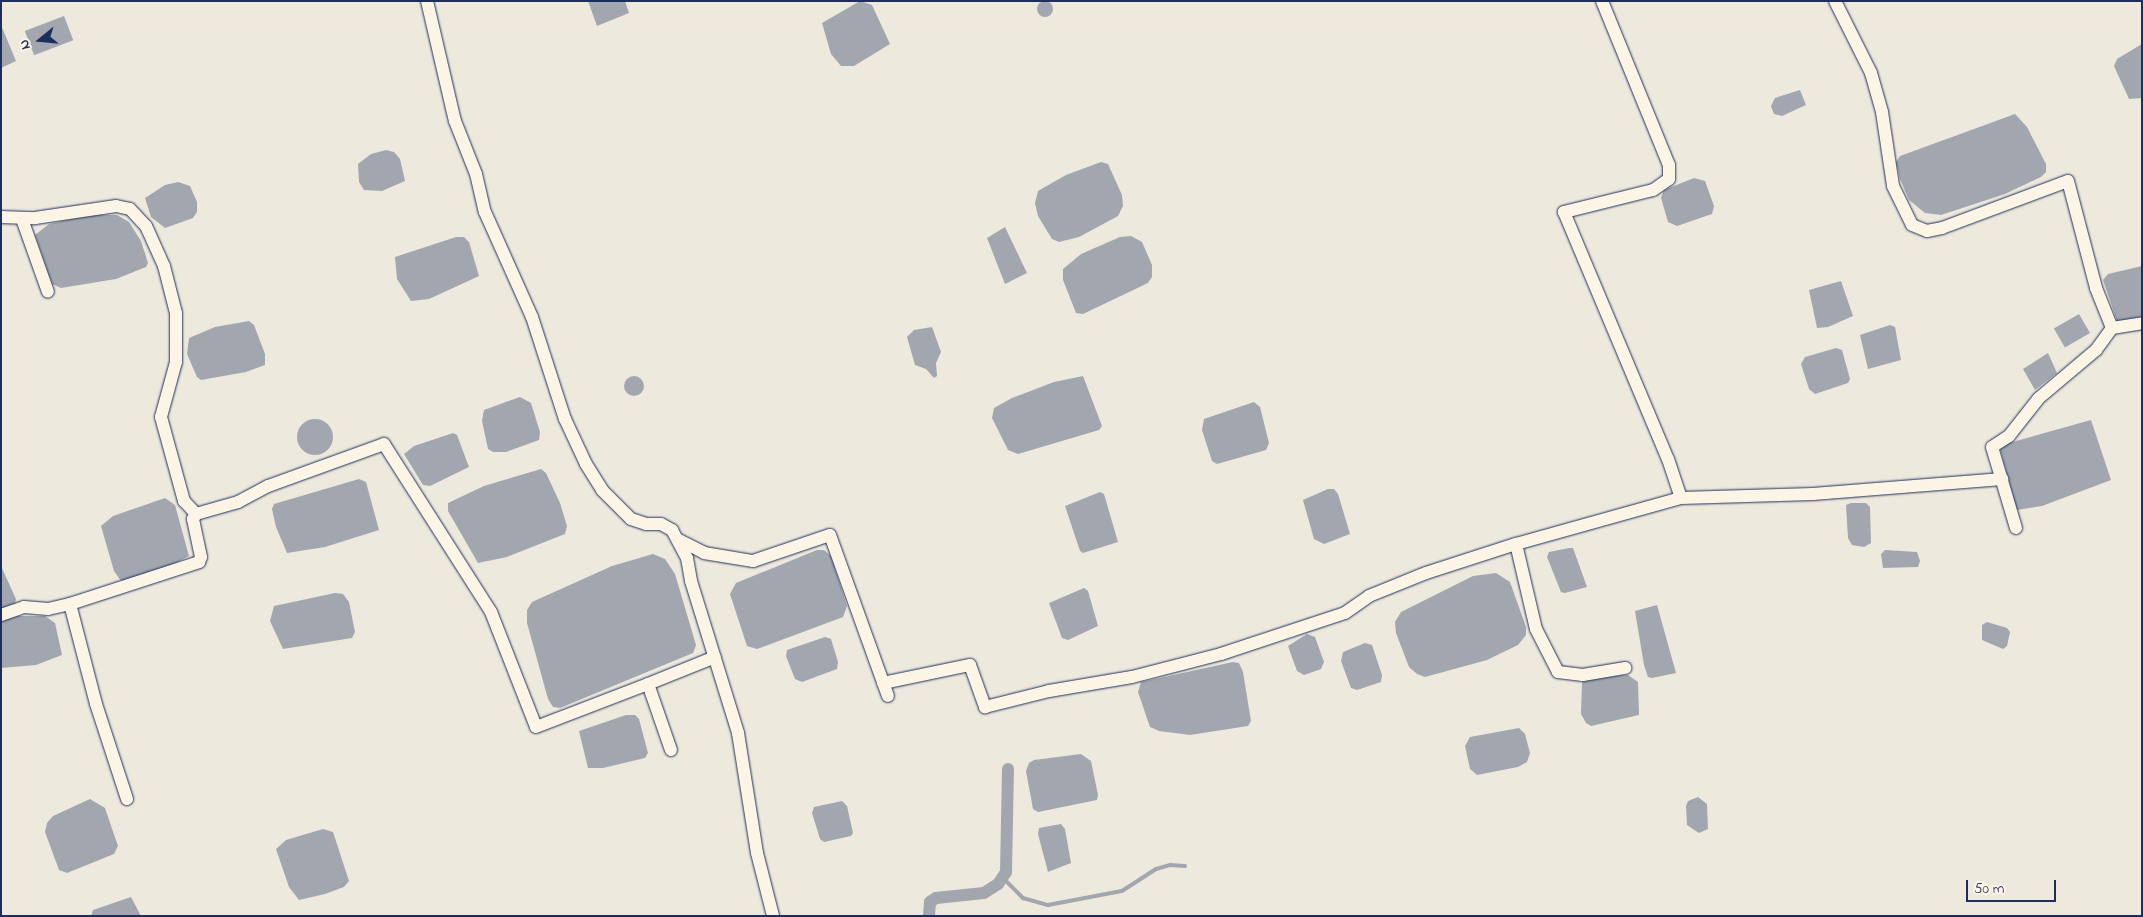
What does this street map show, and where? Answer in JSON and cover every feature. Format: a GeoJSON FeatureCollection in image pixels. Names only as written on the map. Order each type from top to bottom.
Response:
{"type":"FeatureCollection","features":[{"type":"Feature","properties":{"kind":"street"},"geometry":{"type":"LineString","coordinates":[[427,1],[455,121],[476,174],[485,212],[532,317],[565,419],[586,464],[602,490],[631,519],[666,526],[679,540],[704,553],[753,561],[830,536],[888,696]]}},
{"type":"Feature","properties":{"kind":"street"},"geometry":{"type":"LineString","coordinates":[[1602,1],[1669,165],[1670,179],[1653,190],[1564,212],[1668,459],[1681,498]]}},
{"type":"Feature","properties":{"kind":"street"},"geometry":{"type":"LineString","coordinates":[[1835,1],[1871,74],[1882,112],[1893,186],[1912,224],[1927,231],[1942,228],[2068,181],[2096,288],[2112,328]]}},
{"type":"Feature","properties":{"kind":"street"},"geometry":{"type":"LineString","coordinates":[[1,217],[22,219],[116,206],[130,209],[146,226],[164,266],[176,312],[176,362],[161,417],[184,501],[196,514]]}},
{"type":"Feature","properties":{"kind":"street"},"geometry":{"type":"LineString","coordinates":[[22,219],[48,292]]}},
{"type":"Feature","properties":{"kind":"street"},"geometry":{"type":"LineString","coordinates":[[2016,528],[1992,447],[2008,436],[2039,398],[2096,350],[2112,328],[2142,323]]}},
{"type":"Feature","properties":{"kind":"street"},"geometry":{"type":"LineString","coordinates":[[1,615],[24,607],[48,609],[70,604],[199,562],[201,557],[193,519],[196,514],[238,502],[268,486],[384,444],[491,612],[536,727],[715,657]]}},
{"type":"Feature","properties":{"kind":"street"},"geometry":{"type":"LineString","coordinates":[[883,683],[970,664],[985,707],[1049,691],[1132,677],[1221,654],[1344,612],[1369,596],[1418,576],[1516,544],[1681,498],[1813,494],[2002,479]]}},
{"type":"Feature","properties":{"kind":"street"},"geometry":{"type":"LineString","coordinates":[[679,540],[738,733],[758,853],[773,916]]}},
{"type":"Feature","properties":{"kind":"street"},"geometry":{"type":"LineString","coordinates":[[1516,544],[1536,629],[1558,672],[1583,675],[1625,668]]}},
{"type":"Feature","properties":{"kind":"street"},"geometry":{"type":"LineString","coordinates":[[70,604],[96,704],[127,799]]}},
{"type":"Feature","properties":{"kind":"street"},"geometry":{"type":"LineString","coordinates":[[648,684],[671,750]]}},
{"type":"Feature","properties":{"kind":"shaded area"},"geometry":{"type":"Polygon","coordinates":[[[588,1],[625,1],[629,13],[597,26],[588,1]]]}},
{"type":"Feature","properties":{"kind":"shaded area"},"geometry":{"type":"Polygon","coordinates":[[[860,1],[872,5],[890,44],[854,66],[841,66],[831,54],[822,23],[860,1]]]}},
{"type":"Feature","properties":{"kind":"shaded area"},"geometry":{"type":"Polygon","coordinates":[[[1045,1],[1053,9],[1045,17],[1037,9],[1045,1]]]}},
{"type":"Feature","properties":{"kind":"shaded area"},"geometry":{"type":"Polygon","coordinates":[[[64,16],[73,40],[34,55],[25,31],[64,16]]]}},
{"type":"Feature","properties":{"kind":"shaded area"},"geometry":{"type":"Polygon","coordinates":[[[1,25],[16,61],[1,68],[1,25]]]}},
{"type":"Feature","properties":{"kind":"shaded area"},"geometry":{"type":"Polygon","coordinates":[[[2142,44],[2142,98],[2129,99],[2114,66],[2117,59],[2142,44]]]}},
{"type":"Feature","properties":{"kind":"shaded area"},"geometry":{"type":"Polygon","coordinates":[[[1800,90],[1806,105],[1782,116],[1774,114],[1771,106],[1775,98],[1800,90]]]}},
{"type":"Feature","properties":{"kind":"shaded area"},"geometry":{"type":"Polygon","coordinates":[[[2015,114],[2027,127],[2046,164],[2046,172],[2041,177],[2005,194],[1941,215],[1925,213],[1909,200],[1900,179],[1896,162],[1900,156],[2015,114]]]}},
{"type":"Feature","properties":{"kind":"shaded area"},"geometry":{"type":"Polygon","coordinates":[[[386,150],[394,152],[400,159],[405,181],[382,191],[364,190],[359,182],[358,164],[371,154],[386,150]]]}},
{"type":"Feature","properties":{"kind":"shaded area"},"geometry":{"type":"Polygon","coordinates":[[[1101,162],[1108,164],[1122,195],[1123,206],[1118,216],[1079,237],[1059,242],[1052,239],[1038,216],[1035,203],[1038,191],[1066,175],[1101,162]]]}},
{"type":"Feature","properties":{"kind":"shaded area"},"geometry":{"type":"Polygon","coordinates":[[[1694,178],[1705,181],[1714,206],[1712,214],[1677,226],[1668,222],[1661,198],[1664,190],[1694,178]]]}},
{"type":"Feature","properties":{"kind":"shaded area"},"geometry":{"type":"Polygon","coordinates":[[[178,182],[190,186],[197,202],[197,212],[193,218],[165,228],[151,217],[145,198],[165,185],[178,182]]]}},
{"type":"Feature","properties":{"kind":"shaded area"},"geometry":{"type":"Polygon","coordinates":[[[89,215],[117,215],[129,222],[141,241],[148,263],[146,267],[116,279],[61,288],[52,284],[35,235],[49,224],[89,215]]]}},
{"type":"Feature","properties":{"kind":"shaded area"},"geometry":{"type":"Polygon","coordinates":[[[1005,227],[1027,273],[1005,284],[987,238],[1005,227]]]}},
{"type":"Feature","properties":{"kind":"shaded area"},"geometry":{"type":"Polygon","coordinates":[[[1131,236],[1142,242],[1152,265],[1152,277],[1148,283],[1083,314],[1076,313],[1063,280],[1063,269],[1081,254],[1120,237],[1131,236]]]}},
{"type":"Feature","properties":{"kind":"shaded area"},"geometry":{"type":"Polygon","coordinates":[[[456,237],[464,237],[469,242],[479,276],[429,299],[411,301],[397,279],[395,257],[456,237]]]}},
{"type":"Feature","properties":{"kind":"shaded area"},"geometry":{"type":"Polygon","coordinates":[[[2142,266],[2142,317],[2117,321],[2103,280],[2108,274],[2142,266]]]}},
{"type":"Feature","properties":{"kind":"shaded area"},"geometry":{"type":"Polygon","coordinates":[[[1841,281],[1853,316],[1828,327],[1817,328],[1809,290],[1841,281]]]}},
{"type":"Feature","properties":{"kind":"shaded area"},"geometry":{"type":"Polygon","coordinates":[[[2079,314],[2090,333],[2065,348],[2054,328],[2079,314]]]}},
{"type":"Feature","properties":{"kind":"shaded area"},"geometry":{"type":"Polygon","coordinates":[[[249,321],[254,325],[265,354],[265,365],[246,372],[201,380],[197,377],[187,354],[189,338],[215,327],[249,321]]]}},
{"type":"Feature","properties":{"kind":"shaded area"},"geometry":{"type":"Polygon","coordinates":[[[1890,325],[1895,327],[1901,360],[1868,369],[1860,335],[1890,325]]]}},
{"type":"Feature","properties":{"kind":"shaded area"},"geometry":{"type":"Polygon","coordinates":[[[932,327],[941,352],[936,363],[937,376],[934,378],[926,369],[915,365],[907,337],[914,330],[932,327]]]}},
{"type":"Feature","properties":{"kind":"shaded area"},"geometry":{"type":"Polygon","coordinates":[[[1836,348],[1842,350],[1850,379],[1848,383],[1815,394],[1809,389],[1801,364],[1805,357],[1836,348]]]}},
{"type":"Feature","properties":{"kind":"shaded area"},"geometry":{"type":"Polygon","coordinates":[[[2048,353],[2057,373],[2035,390],[2023,369],[2048,353]]]}},
{"type":"Feature","properties":{"kind":"shaded area"},"geometry":{"type":"Polygon","coordinates":[[[634,376],[641,379],[644,386],[641,393],[634,396],[627,393],[624,386],[627,379],[634,376]]]}},
{"type":"Feature","properties":{"kind":"shaded area"},"geometry":{"type":"Polygon","coordinates":[[[1083,376],[1102,426],[1099,430],[1018,454],[1008,450],[992,418],[994,408],[1012,398],[1054,382],[1083,376]]]}},
{"type":"Feature","properties":{"kind":"shaded area"},"geometry":{"type":"Polygon","coordinates":[[[520,397],[531,403],[540,432],[539,440],[506,452],[493,452],[488,449],[482,421],[484,410],[520,397]]]}},
{"type":"Feature","properties":{"kind":"shaded area"},"geometry":{"type":"Polygon","coordinates":[[[1254,402],[1260,407],[1269,443],[1266,450],[1217,464],[1212,461],[1202,430],[1204,419],[1254,402]]]}},
{"type":"Feature","properties":{"kind":"shaded area"},"geometry":{"type":"Polygon","coordinates":[[[315,419],[327,425],[333,437],[327,449],[315,455],[303,449],[297,437],[303,425],[315,419]]]}},
{"type":"Feature","properties":{"kind":"shaded area"},"geometry":{"type":"Polygon","coordinates":[[[2091,420],[2111,480],[2042,506],[2017,510],[2000,449],[2002,445],[2091,420]]]}},
{"type":"Feature","properties":{"kind":"shaded area"},"geometry":{"type":"Polygon","coordinates":[[[453,433],[457,435],[469,467],[430,486],[423,485],[404,454],[414,446],[453,433]]]}},
{"type":"Feature","properties":{"kind":"shaded area"},"geometry":{"type":"Polygon","coordinates":[[[541,469],[546,473],[560,503],[567,526],[565,534],[507,557],[478,563],[448,511],[448,503],[484,486],[541,469]]]}},
{"type":"Feature","properties":{"kind":"shaded area"},"geometry":{"type":"Polygon","coordinates":[[[359,479],[366,482],[379,530],[325,547],[287,553],[276,527],[272,509],[274,504],[359,479]]]}},
{"type":"Feature","properties":{"kind":"shaded area"},"geometry":{"type":"Polygon","coordinates":[[[1328,489],[1334,489],[1338,494],[1350,534],[1324,544],[1314,539],[1303,500],[1328,489]]]}},
{"type":"Feature","properties":{"kind":"shaded area"},"geometry":{"type":"Polygon","coordinates":[[[1100,492],[1104,494],[1118,542],[1083,553],[1080,551],[1065,506],[1100,492]]]}},
{"type":"Feature","properties":{"kind":"shaded area"},"geometry":{"type":"Polygon","coordinates":[[[165,498],[175,505],[189,556],[168,567],[121,581],[114,571],[101,526],[113,516],[165,498]]]}},
{"type":"Feature","properties":{"kind":"shaded area"},"geometry":{"type":"Polygon","coordinates":[[[1866,503],[1870,507],[1871,543],[1864,547],[1852,545],[1848,538],[1846,505],[1866,503]]]}},
{"type":"Feature","properties":{"kind":"shaded area"},"geometry":{"type":"Polygon","coordinates":[[[1573,548],[1587,587],[1565,593],[1561,592],[1547,557],[1549,552],[1573,548]]]}},
{"type":"Feature","properties":{"kind":"shaded area"},"geometry":{"type":"Polygon","coordinates":[[[817,550],[824,550],[831,556],[847,606],[843,617],[757,649],[747,646],[730,594],[736,583],[817,550]]]}},
{"type":"Feature","properties":{"kind":"shaded area"},"geometry":{"type":"Polygon","coordinates":[[[1885,550],[1917,552],[1920,561],[1918,567],[1883,568],[1881,554],[1885,550]]]}},
{"type":"Feature","properties":{"kind":"shaded area"},"geometry":{"type":"Polygon","coordinates":[[[653,554],[665,559],[675,574],[696,645],[693,653],[560,708],[553,707],[548,699],[527,623],[527,610],[532,602],[612,566],[653,554]]]}},
{"type":"Feature","properties":{"kind":"shaded area"},"geometry":{"type":"Polygon","coordinates":[[[1,566],[16,599],[15,604],[1,609],[1,566]]]}},
{"type":"Feature","properties":{"kind":"shaded area"},"geometry":{"type":"Polygon","coordinates":[[[1496,573],[1510,582],[1526,627],[1526,635],[1518,645],[1487,660],[1425,677],[1417,674],[1409,667],[1396,633],[1395,622],[1401,612],[1473,576],[1496,573]]]}},
{"type":"Feature","properties":{"kind":"shaded area"},"geometry":{"type":"Polygon","coordinates":[[[1084,588],[1088,591],[1098,626],[1068,640],[1062,638],[1049,603],[1084,588]]]}},
{"type":"Feature","properties":{"kind":"shaded area"},"geometry":{"type":"Polygon","coordinates":[[[335,593],[343,594],[349,602],[355,632],[352,638],[283,649],[270,621],[274,606],[335,593]]]}},
{"type":"Feature","properties":{"kind":"shaded area"},"geometry":{"type":"Polygon","coordinates":[[[1657,605],[1676,673],[1652,678],[1648,677],[1644,665],[1635,611],[1657,605]]]}},
{"type":"Feature","properties":{"kind":"shaded area"},"geometry":{"type":"Polygon","coordinates":[[[18,616],[45,616],[55,623],[62,655],[36,665],[1,668],[1,619],[18,616]]]}},
{"type":"Feature","properties":{"kind":"shaded area"},"geometry":{"type":"Polygon","coordinates":[[[1987,622],[2007,628],[2010,632],[2007,646],[2003,649],[1982,640],[1982,625],[1987,622]]]}},
{"type":"Feature","properties":{"kind":"shaded area"},"geometry":{"type":"Polygon","coordinates":[[[1307,634],[1315,637],[1324,662],[1321,669],[1304,675],[1297,671],[1288,646],[1307,634]]]}},
{"type":"Feature","properties":{"kind":"shaded area"},"geometry":{"type":"Polygon","coordinates":[[[825,637],[831,639],[838,662],[837,669],[802,682],[795,679],[786,656],[787,650],[825,637]]]}},
{"type":"Feature","properties":{"kind":"shaded area"},"geometry":{"type":"Polygon","coordinates":[[[1365,643],[1372,645],[1382,675],[1381,682],[1357,690],[1351,688],[1341,661],[1343,652],[1365,643]]]}},
{"type":"Feature","properties":{"kind":"shaded area"},"geometry":{"type":"Polygon","coordinates":[[[1233,662],[1239,663],[1243,672],[1251,721],[1248,726],[1190,735],[1159,731],[1150,727],[1138,692],[1141,682],[1233,662]]]}},
{"type":"Feature","properties":{"kind":"shaded area"},"geometry":{"type":"Polygon","coordinates":[[[1628,675],[1638,682],[1639,715],[1591,726],[1586,723],[1581,714],[1582,682],[1591,678],[1628,675]]]}},
{"type":"Feature","properties":{"kind":"shaded area"},"geometry":{"type":"Polygon","coordinates":[[[626,715],[635,715],[639,719],[648,753],[645,758],[603,768],[588,768],[579,731],[626,715]]]}},
{"type":"Feature","properties":{"kind":"shaded area"},"geometry":{"type":"Polygon","coordinates":[[[1519,728],[1525,734],[1530,753],[1527,762],[1518,767],[1477,775],[1470,769],[1465,746],[1470,737],[1519,728]]]}},
{"type":"Feature","properties":{"kind":"shaded area"},"geometry":{"type":"Polygon","coordinates":[[[1081,754],[1091,761],[1098,795],[1097,800],[1038,812],[1033,809],[1026,771],[1029,763],[1034,760],[1081,754]]]}},
{"type":"Feature","properties":{"kind":"shaded area"},"geometry":{"type":"Polygon","coordinates":[[[1698,797],[1707,804],[1708,829],[1699,833],[1687,825],[1686,806],[1688,801],[1698,797]]]}},
{"type":"Feature","properties":{"kind":"shaded area"},"geometry":{"type":"Polygon","coordinates":[[[90,799],[105,808],[118,846],[114,854],[67,873],[59,870],[45,832],[47,823],[53,816],[90,799]]]}},
{"type":"Feature","properties":{"kind":"shaded area"},"geometry":{"type":"Polygon","coordinates":[[[842,801],[847,806],[853,833],[851,836],[824,842],[820,839],[812,813],[814,807],[842,801]]]}},
{"type":"Feature","properties":{"kind":"shaded area"},"geometry":{"type":"Polygon","coordinates":[[[1061,824],[1065,829],[1071,863],[1048,872],[1038,834],[1039,828],[1061,824]]]}},
{"type":"Feature","properties":{"kind":"shaded area"},"geometry":{"type":"Polygon","coordinates":[[[323,829],[333,832],[349,881],[344,887],[299,900],[289,887],[276,849],[286,840],[323,829]]]}},
{"type":"Feature","properties":{"kind":"shaded area"},"geometry":{"type":"Polygon","coordinates":[[[131,897],[141,916],[91,916],[93,910],[131,897]]]}},
{"type":"Feature","properties":{"kind":"waterway"},"geometry":{"type":"LineString","coordinates":[[929,916],[930,902],[936,898],[984,893],[998,884],[1006,872],[1008,769]]}},
{"type":"Feature","properties":{"kind":"waterway"},"geometry":{"type":"LineString","coordinates":[[1002,877],[1023,898],[1048,905],[1122,891],[1156,869],[1170,865],[1185,866]]}}]}
